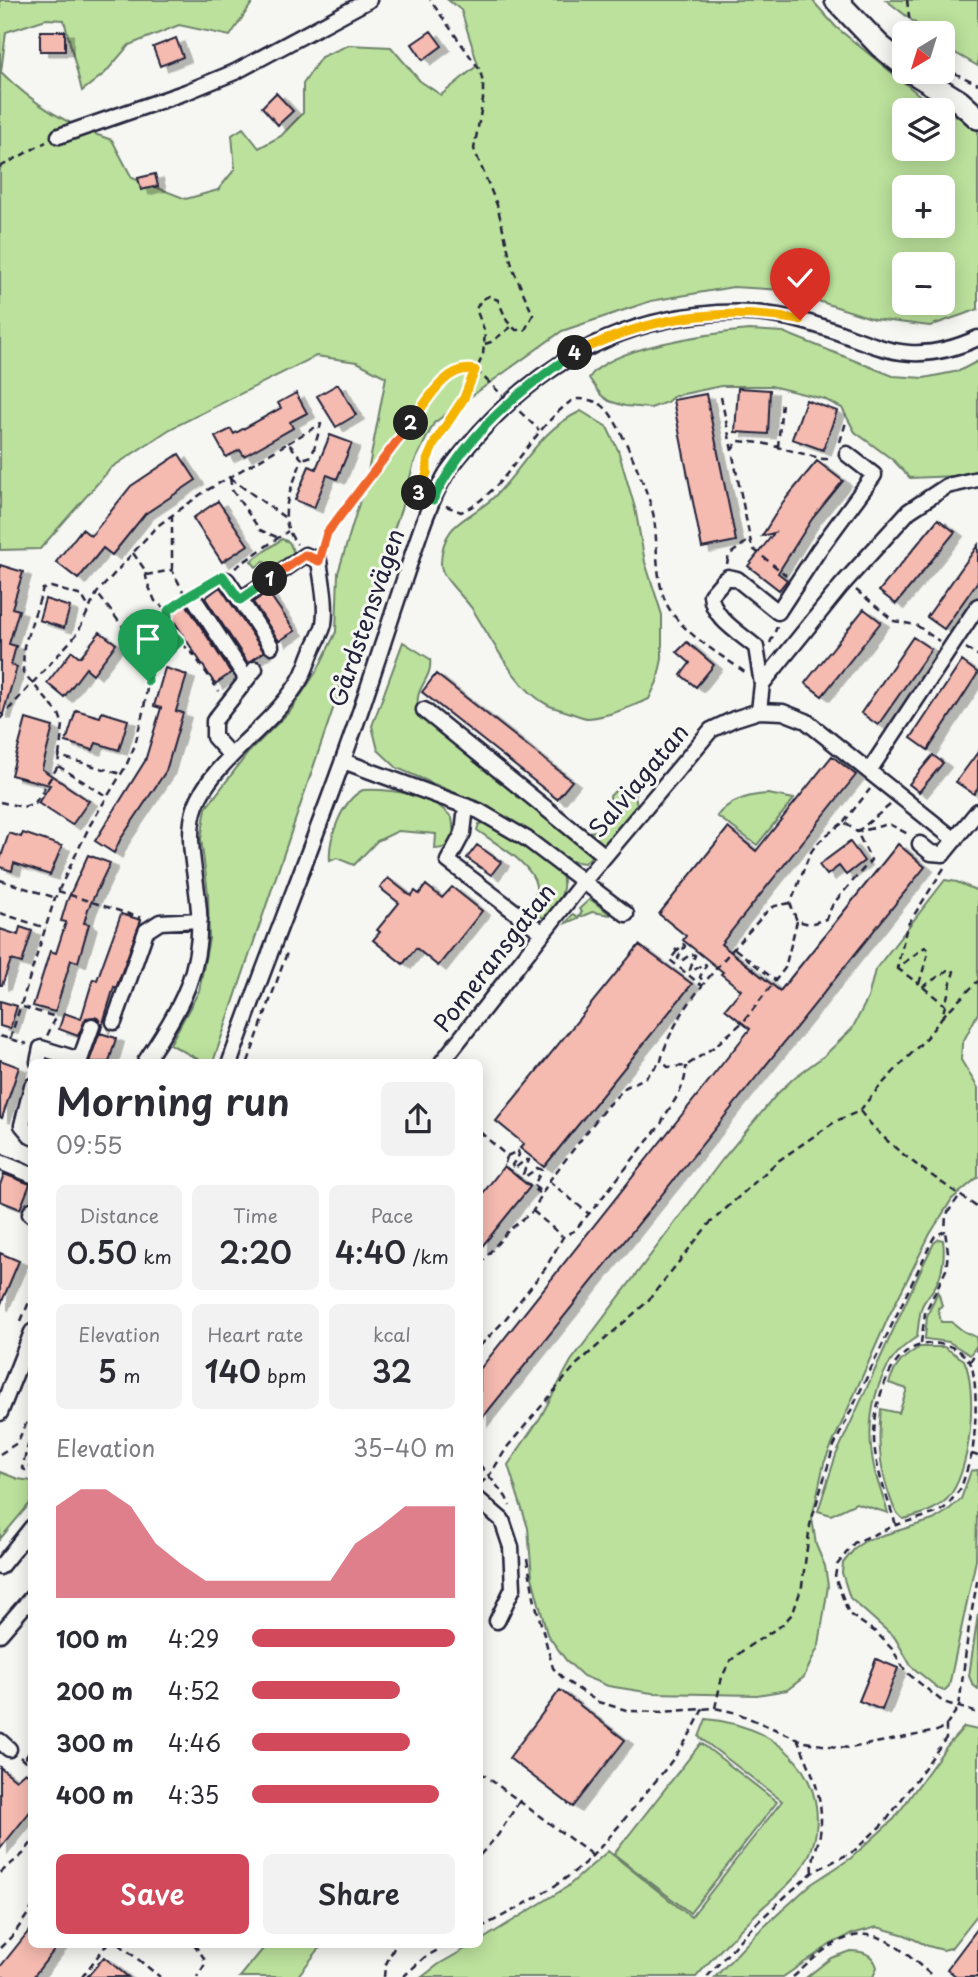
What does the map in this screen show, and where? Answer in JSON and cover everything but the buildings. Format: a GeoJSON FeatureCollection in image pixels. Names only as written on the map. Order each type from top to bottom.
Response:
{"type":"FeatureCollection","features":[{"type":"Feature","properties":{"kind":"highway"},"geometry":{"type":"LineString","coordinates":[[836,0],[892,56]]}},
{"type":"Feature","properties":{"kind":"highway"},"geometry":{"type":"LineString","coordinates":[[935,84],[969,102],[978,118]]}},
{"type":"Feature","properties":{"kind":"street"},"geometry":{"type":"LineString","coordinates":[[59,136],[235,72],[369,0]]}},
{"type":"Feature","properties":{"kind":"street","name":"Gårdstensvägen"},"geometry":{"type":"LineString","coordinates":[[231,1059],[343,761],[433,500],[446,474],[464,450],[518,393],[576,353],[623,331],[698,315],[762,314],[800,320],[845,334],[871,346],[903,354],[927,354],[959,347],[978,338]]}},
{"type":"Feature","properties":{"kind":"street"},"geometry":{"type":"LineString","coordinates":[[847,454],[874,475],[778,612],[737,579],[728,577],[711,595],[711,604],[716,612],[756,647],[762,684],[759,711],[782,712],[806,720],[871,778],[955,840]]}},
{"type":"Feature","properties":{"kind":"street"},"geometry":{"type":"LineString","coordinates":[[762,684],[845,581],[909,511],[947,486],[978,479]]}},
{"type":"Feature","properties":{"kind":"street"},"geometry":{"type":"LineString","coordinates":[[147,1059],[173,1020],[187,991],[198,948],[200,920],[191,840],[192,818],[203,790],[300,680],[324,626],[324,593],[312,558],[240,600]]}},
{"type":"Feature","properties":{"kind":"street"},"geometry":{"type":"LineString","coordinates":[[225,578],[271,646]]}},
{"type":"Feature","properties":{"kind":"street"},"geometry":{"type":"LineString","coordinates":[[195,596],[251,673],[214,721],[214,737],[231,756]]}},
{"type":"Feature","properties":{"kind":"street"},"geometry":{"type":"LineString","coordinates":[[871,778],[978,606]]}},
{"type":"Feature","properties":{"kind":"street"},"geometry":{"type":"LineString","coordinates":[[424,710],[605,856]]}},
{"type":"Feature","properties":{"kind":"street","name":"Salviagatan"},"geometry":{"type":"LineString","coordinates":[[583,882],[711,730],[759,711]]}},
{"type":"Feature","properties":{"kind":"street"},"geometry":{"type":"LineString","coordinates":[[343,761],[479,811],[527,839],[626,914]]}},
{"type":"Feature","properties":{"kind":"street"},"geometry":{"type":"LineString","coordinates":[[466,806],[463,833],[448,861],[544,933]]}},
{"type":"Feature","properties":{"kind":"street"},"geometry":{"type":"LineString","coordinates":[[920,844],[931,853],[943,854],[978,811]]}},
{"type":"Feature","properties":{"kind":"street","name":"Pomeransgatan"},"geometry":{"type":"LineString","coordinates":[[444,1059],[583,882]]}},
{"type":"Feature","properties":{"kind":"street"},"geometry":{"type":"LineString","coordinates":[[114,1022],[146,931],[160,922],[200,920]]}},
{"type":"Feature","properties":{"kind":"street"},"geometry":{"type":"LineString","coordinates":[[81,1059],[92,1026]]}},
{"type":"Feature","properties":{"kind":"street"},"geometry":{"type":"LineString","coordinates":[[39,1055],[66,1059]]}},
{"type":"Feature","properties":{"kind":"street"},"geometry":{"type":"LineString","coordinates":[[28,1102],[22,1125],[28,1132]]}},
{"type":"Feature","properties":{"kind":"street"},"geometry":{"type":"LineString","coordinates":[[0,1161],[28,1173]]}},
{"type":"Feature","properties":{"kind":"street"},"geometry":{"type":"LineString","coordinates":[[0,1413],[28,1342]]}},
{"type":"Feature","properties":{"kind":"street"},"geometry":{"type":"LineString","coordinates":[[483,1504],[502,1520],[511,1547],[513,1588],[497,1620]]}},
{"type":"Feature","properties":{"kind":"street"},"geometry":{"type":"LineString","coordinates":[[0,1567],[28,1532]]}},
{"type":"Feature","properties":{"kind":"street"},"geometry":{"type":"LineString","coordinates":[[0,1634],[28,1602]]}},
{"type":"Feature","properties":{"kind":"path"},"geometry":{"type":"LineString","coordinates":[[423,483],[427,473],[427,460],[435,442],[464,398],[484,355],[485,332],[476,309],[481,300],[489,296],[498,300],[511,327],[521,331],[525,330],[533,315],[513,269],[497,205],[474,149],[483,100],[483,83],[474,59],[430,0]]}},
{"type":"Feature","properties":{"kind":"path"},"geometry":{"type":"LineString","coordinates":[[906,0],[909,21]]}},
{"type":"Feature","properties":{"kind":"path"},"geometry":{"type":"LineString","coordinates":[[956,74],[978,84]]}},
{"type":"Feature","properties":{"kind":"path"},"geometry":{"type":"LineString","coordinates":[[0,167],[59,136]]}},
{"type":"Feature","properties":{"kind":"path"},"geometry":{"type":"LineString","coordinates":[[485,344],[511,327]]}},
{"type":"Feature","properties":{"kind":"path"},"geometry":{"type":"LineString","coordinates":[[302,459],[284,511],[288,531],[312,558],[327,533],[438,386],[449,376],[468,369],[475,370],[539,430]]}},
{"type":"Feature","properties":{"kind":"path"},"geometry":{"type":"LineString","coordinates":[[721,397],[752,548],[797,584]]}},
{"type":"Feature","properties":{"kind":"path"},"geometry":{"type":"LineString","coordinates":[[433,500],[461,512],[470,508],[507,473],[557,411],[574,399],[597,402],[607,410],[617,426],[654,515],[658,569],[666,602],[674,615],[691,632],[762,684]]}},
{"type":"Feature","properties":{"kind":"path"},"geometry":{"type":"LineString","coordinates":[[778,447],[782,402]]}},
{"type":"Feature","properties":{"kind":"path"},"geometry":{"type":"LineString","coordinates":[[0,719],[77,634],[97,593],[156,527],[204,492],[321,425],[312,456],[302,459]]}},
{"type":"Feature","properties":{"kind":"path"},"geometry":{"type":"LineString","coordinates":[[732,450],[738,441],[762,443],[823,459],[847,454]]}},
{"type":"Feature","properties":{"kind":"path"},"geometry":{"type":"LineString","coordinates":[[288,443],[302,459]]}},
{"type":"Feature","properties":{"kind":"path"},"geometry":{"type":"LineString","coordinates":[[230,478],[285,517]]}},
{"type":"Feature","properties":{"kind":"path"},"geometry":{"type":"LineString","coordinates":[[230,478],[232,490],[260,530],[279,538]]}},
{"type":"Feature","properties":{"kind":"path"},"geometry":{"type":"LineString","coordinates":[[168,611],[187,597],[173,570],[172,515]]}},
{"type":"Feature","properties":{"kind":"path"},"geometry":{"type":"LineString","coordinates":[[195,596],[225,578],[288,531]]}},
{"type":"Feature","properties":{"kind":"path"},"geometry":{"type":"LineString","coordinates":[[728,577],[726,566],[729,555],[745,543],[751,542]]}},
{"type":"Feature","properties":{"kind":"path"},"geometry":{"type":"LineString","coordinates":[[133,553],[145,570],[155,601],[168,611]]}},
{"type":"Feature","properties":{"kind":"path"},"geometry":{"type":"LineString","coordinates":[[146,575],[173,570]]}},
{"type":"Feature","properties":{"kind":"path"},"geometry":{"type":"LineString","coordinates":[[845,581],[894,621],[916,625],[950,649]]}},
{"type":"Feature","properties":{"kind":"path"},"geometry":{"type":"LineString","coordinates":[[0,802],[23,807],[35,803],[58,766],[63,725],[59,713],[23,672],[24,646],[43,589],[51,587],[82,596],[89,608]]}},
{"type":"Feature","properties":{"kind":"path"},"geometry":{"type":"LineString","coordinates":[[10,1039],[55,898],[135,745],[144,708],[147,658],[97,593]]}},
{"type":"Feature","properties":{"kind":"path"},"geometry":{"type":"LineString","coordinates":[[168,611],[168,630],[194,655],[227,702]]}},
{"type":"Feature","properties":{"kind":"path"},"geometry":{"type":"LineString","coordinates":[[759,657],[778,624],[778,612]]}},
{"type":"Feature","properties":{"kind":"path"},"geometry":{"type":"LineString","coordinates":[[147,666],[155,666],[180,641]]}},
{"type":"Feature","properties":{"kind":"path"},"geometry":{"type":"LineString","coordinates":[[59,756],[121,774]]}},
{"type":"Feature","properties":{"kind":"path"},"geometry":{"type":"LineString","coordinates":[[58,766],[106,796]]}},
{"type":"Feature","properties":{"kind":"path"},"geometry":{"type":"LineString","coordinates":[[483,1260],[508,1231],[533,1211],[549,1181],[607,1106],[626,1087],[645,1078],[661,1061],[666,1041],[677,1021],[735,948],[768,910],[790,903],[810,854],[829,832],[844,822],[871,778]]}},
{"type":"Feature","properties":{"kind":"path"},"geometry":{"type":"LineString","coordinates":[[857,832],[894,802]]}},
{"type":"Feature","properties":{"kind":"path"},"geometry":{"type":"LineString","coordinates":[[797,921],[810,924],[826,919],[833,904],[872,860],[857,832],[844,822]]}},
{"type":"Feature","properties":{"kind":"path"},"geometry":{"type":"LineString","coordinates":[[857,832],[889,824],[907,833],[920,844]]}},
{"type":"Feature","properties":{"kind":"path"},"geometry":{"type":"LineString","coordinates":[[897,968],[906,926],[944,868],[943,854]]}},
{"type":"Feature","properties":{"kind":"path"},"geometry":{"type":"LineString","coordinates":[[0,880],[55,898]]}},
{"type":"Feature","properties":{"kind":"path"},"geometry":{"type":"LineString","coordinates":[[58,891],[143,919],[152,926]]}},
{"type":"Feature","properties":{"kind":"path"},"geometry":{"type":"LineString","coordinates":[[661,1061],[668,1067],[686,1066],[714,1047],[744,1021],[785,968],[797,921],[790,903]]}},
{"type":"Feature","properties":{"kind":"path"},"geometry":{"type":"LineString","coordinates":[[0,913],[46,928]]}},
{"type":"Feature","properties":{"kind":"path"},"geometry":{"type":"LineString","coordinates":[[249,1059],[291,942]]}},
{"type":"Feature","properties":{"kind":"path"},"geometry":{"type":"LineString","coordinates":[[700,981],[706,965],[702,962],[693,971],[690,970],[695,955],[691,954],[680,962],[678,958],[685,946],[681,946],[670,960],[704,986]]}},
{"type":"Feature","properties":{"kind":"path"},"geometry":{"type":"LineString","coordinates":[[897,968],[925,947],[929,950],[920,985]]}},
{"type":"Feature","properties":{"kind":"path"},"geometry":{"type":"LineString","coordinates":[[735,948],[775,980]]}},
{"type":"Feature","properties":{"kind":"path"},"geometry":{"type":"LineString","coordinates":[[897,968],[945,1005]]}},
{"type":"Feature","properties":{"kind":"path"},"geometry":{"type":"LineString","coordinates":[[920,985],[950,969],[954,971],[942,1017]]}},
{"type":"Feature","properties":{"kind":"path"},"geometry":{"type":"LineString","coordinates":[[483,1481],[489,1476],[508,1446],[576,1365],[647,1302],[708,1225],[778,1161],[836,1121],[860,1111],[871,1095],[978,981]]}},
{"type":"Feature","properties":{"kind":"path"},"geometry":{"type":"LineString","coordinates":[[0,1036],[39,1055],[56,1017],[22,1007]]}},
{"type":"Feature","properties":{"kind":"path"},"geometry":{"type":"LineString","coordinates":[[483,1343],[545,1269],[563,1237],[574,1231],[589,1214],[661,1124],[668,1108],[684,1086],[686,1066]]}},
{"type":"Feature","properties":{"kind":"path"},"geometry":{"type":"LineString","coordinates":[[860,1111],[873,1129],[891,1146],[978,1208]]}},
{"type":"Feature","properties":{"kind":"path"},"geometry":{"type":"LineString","coordinates":[[483,1135],[507,1156]]}},
{"type":"Feature","properties":{"kind":"path"},"geometry":{"type":"LineString","coordinates":[[518,1151],[519,1155],[512,1165],[514,1169],[529,1160],[523,1174],[525,1177],[537,1168],[542,1170],[534,1183],[542,1195],[504,1166],[507,1156],[518,1151]]}},
{"type":"Feature","properties":{"kind":"path"},"geometry":{"type":"LineString","coordinates":[[549,1181],[589,1214]]}},
{"type":"Feature","properties":{"kind":"path"},"geometry":{"type":"LineString","coordinates":[[921,1343],[925,1313],[946,1270],[946,1215],[960,1195]]}},
{"type":"Feature","properties":{"kind":"path"},"geometry":{"type":"LineString","coordinates":[[533,1211],[563,1237]]}},
{"type":"Feature","properties":{"kind":"path"},"geometry":{"type":"LineString","coordinates":[[715,1708],[722,1677],[730,1661],[782,1625],[793,1613],[802,1586],[810,1525],[834,1446],[932,1241],[935,1236],[945,1231]]}},
{"type":"Feature","properties":{"kind":"path"},"geometry":{"type":"LineString","coordinates":[[896,1525],[878,1473],[874,1439],[875,1423],[888,1374],[911,1347],[921,1343],[947,1345],[970,1362],[977,1390],[972,1454],[961,1488],[946,1507],[937,1513],[896,1525],[854,1543],[837,1565],[835,1577],[849,1614],[877,1633],[892,1649],[906,1672],[943,1702],[978,1713]]}},
{"type":"Feature","properties":{"kind":"path"},"geometry":{"type":"LineString","coordinates":[[970,1362],[978,1348]]}},
{"type":"Feature","properties":{"kind":"path"},"geometry":{"type":"LineString","coordinates":[[0,1454],[17,1443],[28,1420]]}},
{"type":"Feature","properties":{"kind":"path"},"geometry":{"type":"LineString","coordinates":[[28,1446],[22,1468],[28,1469]]}},
{"type":"Feature","properties":{"kind":"path"},"geometry":{"type":"LineString","coordinates":[[972,1454],[978,1456]]}},
{"type":"Feature","properties":{"kind":"path"},"geometry":{"type":"LineString","coordinates":[[483,1469],[506,1497],[513,1513]]}},
{"type":"Feature","properties":{"kind":"path"},"geometry":{"type":"LineString","coordinates":[[527,1558],[553,1668],[566,1681],[598,1702],[630,1711],[715,1708],[737,1713],[797,1738],[828,1746],[850,1748],[937,1731],[946,1725],[959,1707],[978,1577]]}},
{"type":"Feature","properties":{"kind":"path"},"geometry":{"type":"LineString","coordinates":[[483,1926],[531,1901],[592,1856],[675,1758],[692,1733],[703,1708]]}},
{"type":"Feature","properties":{"kind":"path"},"geometry":{"type":"LineString","coordinates":[[708,1977],[745,1934],[813,1872],[853,1851],[886,1821],[946,1738],[946,1725]]}},
{"type":"Feature","properties":{"kind":"path"},"geometry":{"type":"LineString","coordinates":[[797,1738],[814,1775],[820,1797],[820,1836],[812,1866],[813,1872]]}},
{"type":"Feature","properties":{"kind":"path"},"geometry":{"type":"LineString","coordinates":[[24,1761],[28,1754]]}},
{"type":"Feature","properties":{"kind":"path"},"geometry":{"type":"LineString","coordinates":[[483,1774],[592,1856]]}},
{"type":"Feature","properties":{"kind":"path"},"geometry":{"type":"LineString","coordinates":[[483,1852],[498,1835],[519,1802]]}},
{"type":"Feature","properties":{"kind":"path"},"geometry":{"type":"LineString","coordinates":[[0,1873],[28,1847]]}},
{"type":"Feature","properties":{"kind":"path"},"geometry":{"type":"LineString","coordinates":[[0,1948],[28,1914]]}},
{"type":"Feature","properties":{"kind":"path"},"geometry":{"type":"LineString","coordinates":[[793,1977],[825,1950],[849,1936],[869,1933],[893,1943],[934,1977]]}},
{"type":"Feature","properties":{"kind":"path"},"geometry":{"type":"LineString","coordinates":[[82,1977],[104,1948]]}},
{"type":"Feature","properties":{"kind":"path"},"geometry":{"type":"LineString","coordinates":[[125,1948],[160,1977]]}},
{"type":"Feature","properties":{"kind":"path"},"geometry":{"type":"LineString","coordinates":[[197,1948],[204,1958],[204,1966],[197,1977]]}},
{"type":"Feature","properties":{"kind":"path"},"geometry":{"type":"LineString","coordinates":[[384,1977],[385,1966],[394,1948]]}},
{"type":"Feature","properties":{"kind":"path"},"geometry":{"type":"LineString","coordinates":[[403,1977],[425,1957],[442,1948]]}},
{"type":"Feature","properties":{"kind":"green space"},"geometry":{"type":"Polygon","coordinates":[[[0,0],[254,0],[230,36],[179,25],[129,45],[105,73],[82,91],[64,20],[46,19],[6,32],[1,72],[39,104],[67,121],[112,140],[132,178],[186,199],[218,190],[235,169],[232,135],[243,128],[259,148],[281,136],[303,113],[303,84],[321,57],[349,45],[391,47],[420,81],[441,95],[478,65],[461,10],[448,0],[812,0],[836,27],[892,73],[892,84],[906,84],[923,98],[892,98],[892,161],[955,161],[955,115],[978,127],[978,309],[930,326],[874,319],[784,290],[733,287],[651,301],[562,331],[434,423],[414,463],[401,509],[214,1059],[198,1059],[170,1044],[199,991],[209,939],[208,893],[201,839],[206,808],[248,753],[291,710],[318,669],[336,632],[338,573],[367,477],[386,377],[357,362],[316,356],[170,429],[111,468],[40,549],[0,550],[0,0]]]}},
{"type":"Feature","properties":{"kind":"green space"},"geometry":{"type":"Polygon","coordinates":[[[886,0],[978,0],[978,66],[956,53],[956,21],[913,21],[886,0]]]}},
{"type":"Feature","properties":{"kind":"green space"},"geometry":{"type":"Polygon","coordinates":[[[749,330],[783,332],[893,376],[924,378],[959,371],[978,361],[978,475],[910,478],[893,460],[855,432],[842,408],[824,399],[771,386],[721,386],[674,396],[651,408],[625,406],[609,401],[601,395],[589,378],[600,367],[638,350],[688,338],[749,330]]]}},
{"type":"Feature","properties":{"kind":"green space"},"geometry":{"type":"Polygon","coordinates":[[[581,411],[607,427],[618,450],[635,508],[645,562],[662,615],[662,659],[657,682],[649,699],[612,713],[589,718],[548,705],[525,688],[473,610],[448,581],[441,563],[446,538],[452,529],[495,496],[543,439],[566,419],[581,411]]]}},
{"type":"Feature","properties":{"kind":"green space"},"geometry":{"type":"Polygon","coordinates":[[[282,539],[289,542],[296,557],[272,572],[264,561],[256,567],[251,561],[282,539]]]}},
{"type":"Feature","properties":{"kind":"green space"},"geometry":{"type":"Polygon","coordinates":[[[403,642],[430,659],[429,673],[418,696],[419,711],[592,853],[590,858],[584,863],[571,861],[518,826],[469,799],[397,768],[378,750],[372,726],[403,642]]]}},
{"type":"Feature","properties":{"kind":"green space"},"geometry":{"type":"Polygon","coordinates":[[[626,788],[634,793],[637,805],[607,843],[601,845],[564,817],[566,814],[588,832],[602,830],[613,816],[610,796],[616,790],[626,788]]]}},
{"type":"Feature","properties":{"kind":"green space"},"geometry":{"type":"Polygon","coordinates":[[[363,790],[398,792],[434,803],[452,818],[452,840],[446,846],[435,849],[436,834],[398,831],[377,841],[354,865],[337,858],[330,861],[331,842],[338,821],[349,802],[363,790]]]}},
{"type":"Feature","properties":{"kind":"green space"},"geometry":{"type":"Polygon","coordinates":[[[768,794],[794,799],[757,845],[717,816],[740,799],[768,794]]]}},
{"type":"Feature","properties":{"kind":"green space"},"geometry":{"type":"Polygon","coordinates":[[[483,823],[510,836],[561,872],[563,886],[560,898],[544,918],[533,913],[536,886],[528,869],[477,830],[479,824],[483,823]]]}},
{"type":"Feature","properties":{"kind":"green space"},"geometry":{"type":"Polygon","coordinates":[[[945,880],[978,891],[978,1013],[962,1044],[961,1060],[978,1088],[978,1177],[952,1199],[930,1234],[888,1318],[824,1463],[812,1518],[816,1545],[825,1566],[828,1586],[819,1645],[804,1677],[787,1690],[757,1695],[652,1693],[608,1686],[583,1676],[566,1660],[547,1634],[532,1577],[528,1528],[508,1465],[540,1418],[571,1361],[722,1160],[777,1094],[852,1029],[868,998],[875,970],[945,880]]]}},
{"type":"Feature","properties":{"kind":"green space"},"geometry":{"type":"Polygon","coordinates":[[[590,899],[611,915],[592,912],[566,923],[573,914],[578,917],[582,912],[579,909],[590,899]]]}},
{"type":"Feature","properties":{"kind":"green space"},"geometry":{"type":"Polygon","coordinates":[[[939,1239],[943,1240],[944,1245],[942,1269],[936,1285],[921,1309],[917,1337],[891,1361],[882,1377],[872,1412],[871,1449],[888,1513],[856,1503],[831,1515],[818,1511],[836,1455],[922,1267],[934,1243],[939,1239]]]}},
{"type":"Feature","properties":{"kind":"green space"},"geometry":{"type":"Polygon","coordinates":[[[938,1291],[942,1306],[938,1308],[941,1322],[952,1322],[976,1337],[977,1345],[970,1355],[949,1342],[925,1339],[927,1316],[938,1291]]]}},
{"type":"Feature","properties":{"kind":"green space"},"geometry":{"type":"Polygon","coordinates":[[[920,1347],[944,1347],[964,1360],[971,1391],[970,1431],[962,1471],[947,1499],[932,1510],[903,1519],[894,1507],[881,1461],[881,1409],[899,1413],[907,1389],[889,1383],[901,1362],[920,1347]]]}},
{"type":"Feature","properties":{"kind":"green space"},"geometry":{"type":"Polygon","coordinates":[[[978,1470],[976,1560],[949,1686],[944,1691],[911,1666],[895,1638],[850,1598],[842,1573],[843,1563],[856,1547],[867,1540],[933,1520],[946,1512],[961,1499],[971,1471],[978,1470]]]}},
{"type":"Feature","properties":{"kind":"green space"},"geometry":{"type":"Polygon","coordinates":[[[0,1472],[28,1480],[28,1506],[0,1539],[0,1472]]]}},
{"type":"Feature","properties":{"kind":"green space"},"geometry":{"type":"Polygon","coordinates":[[[978,1614],[978,1689],[969,1676],[978,1614]]]}},
{"type":"Feature","properties":{"kind":"green space"},"geometry":{"type":"Polygon","coordinates":[[[706,1719],[745,1727],[781,1746],[807,1778],[813,1792],[817,1822],[811,1852],[794,1878],[696,1977],[422,1977],[467,1948],[483,1948],[483,1939],[567,1887],[608,1851],[691,1917],[782,1801],[699,1737],[706,1719]]]}},
{"type":"Feature","properties":{"kind":"green space"},"geometry":{"type":"Polygon","coordinates":[[[964,1727],[978,1730],[978,1914],[951,1948],[943,1950],[928,1946],[905,1935],[877,1927],[852,1934],[831,1944],[783,1977],[715,1977],[756,1934],[810,1885],[851,1858],[894,1819],[964,1727]]]}},
{"type":"Feature","properties":{"kind":"green space"},"geometry":{"type":"Polygon","coordinates":[[[701,1743],[777,1802],[690,1913],[614,1854],[701,1743]]]}},
{"type":"Feature","properties":{"kind":"green space"},"geometry":{"type":"Polygon","coordinates":[[[264,1948],[320,1948],[297,1977],[240,1977],[264,1948]]]}},
{"type":"Feature","properties":{"kind":"green space"},"geometry":{"type":"Polygon","coordinates":[[[850,1951],[863,1953],[873,1959],[877,1967],[873,1977],[807,1977],[831,1958],[850,1951]]]}},
{"type":"Feature","properties":{"kind":"route"},"geometry":{"type":"LineString","coordinates":[[148,681],[147,666],[155,666],[167,657],[180,641],[168,630],[168,611],[187,597],[223,576],[240,600],[305,555],[319,561],[327,533],[438,386],[449,376],[468,369],[475,370],[464,398],[435,442],[427,460],[427,473],[419,494],[433,500],[446,474],[464,450],[518,393],[576,353],[623,331],[698,315],[762,314],[800,320]]}}]}
